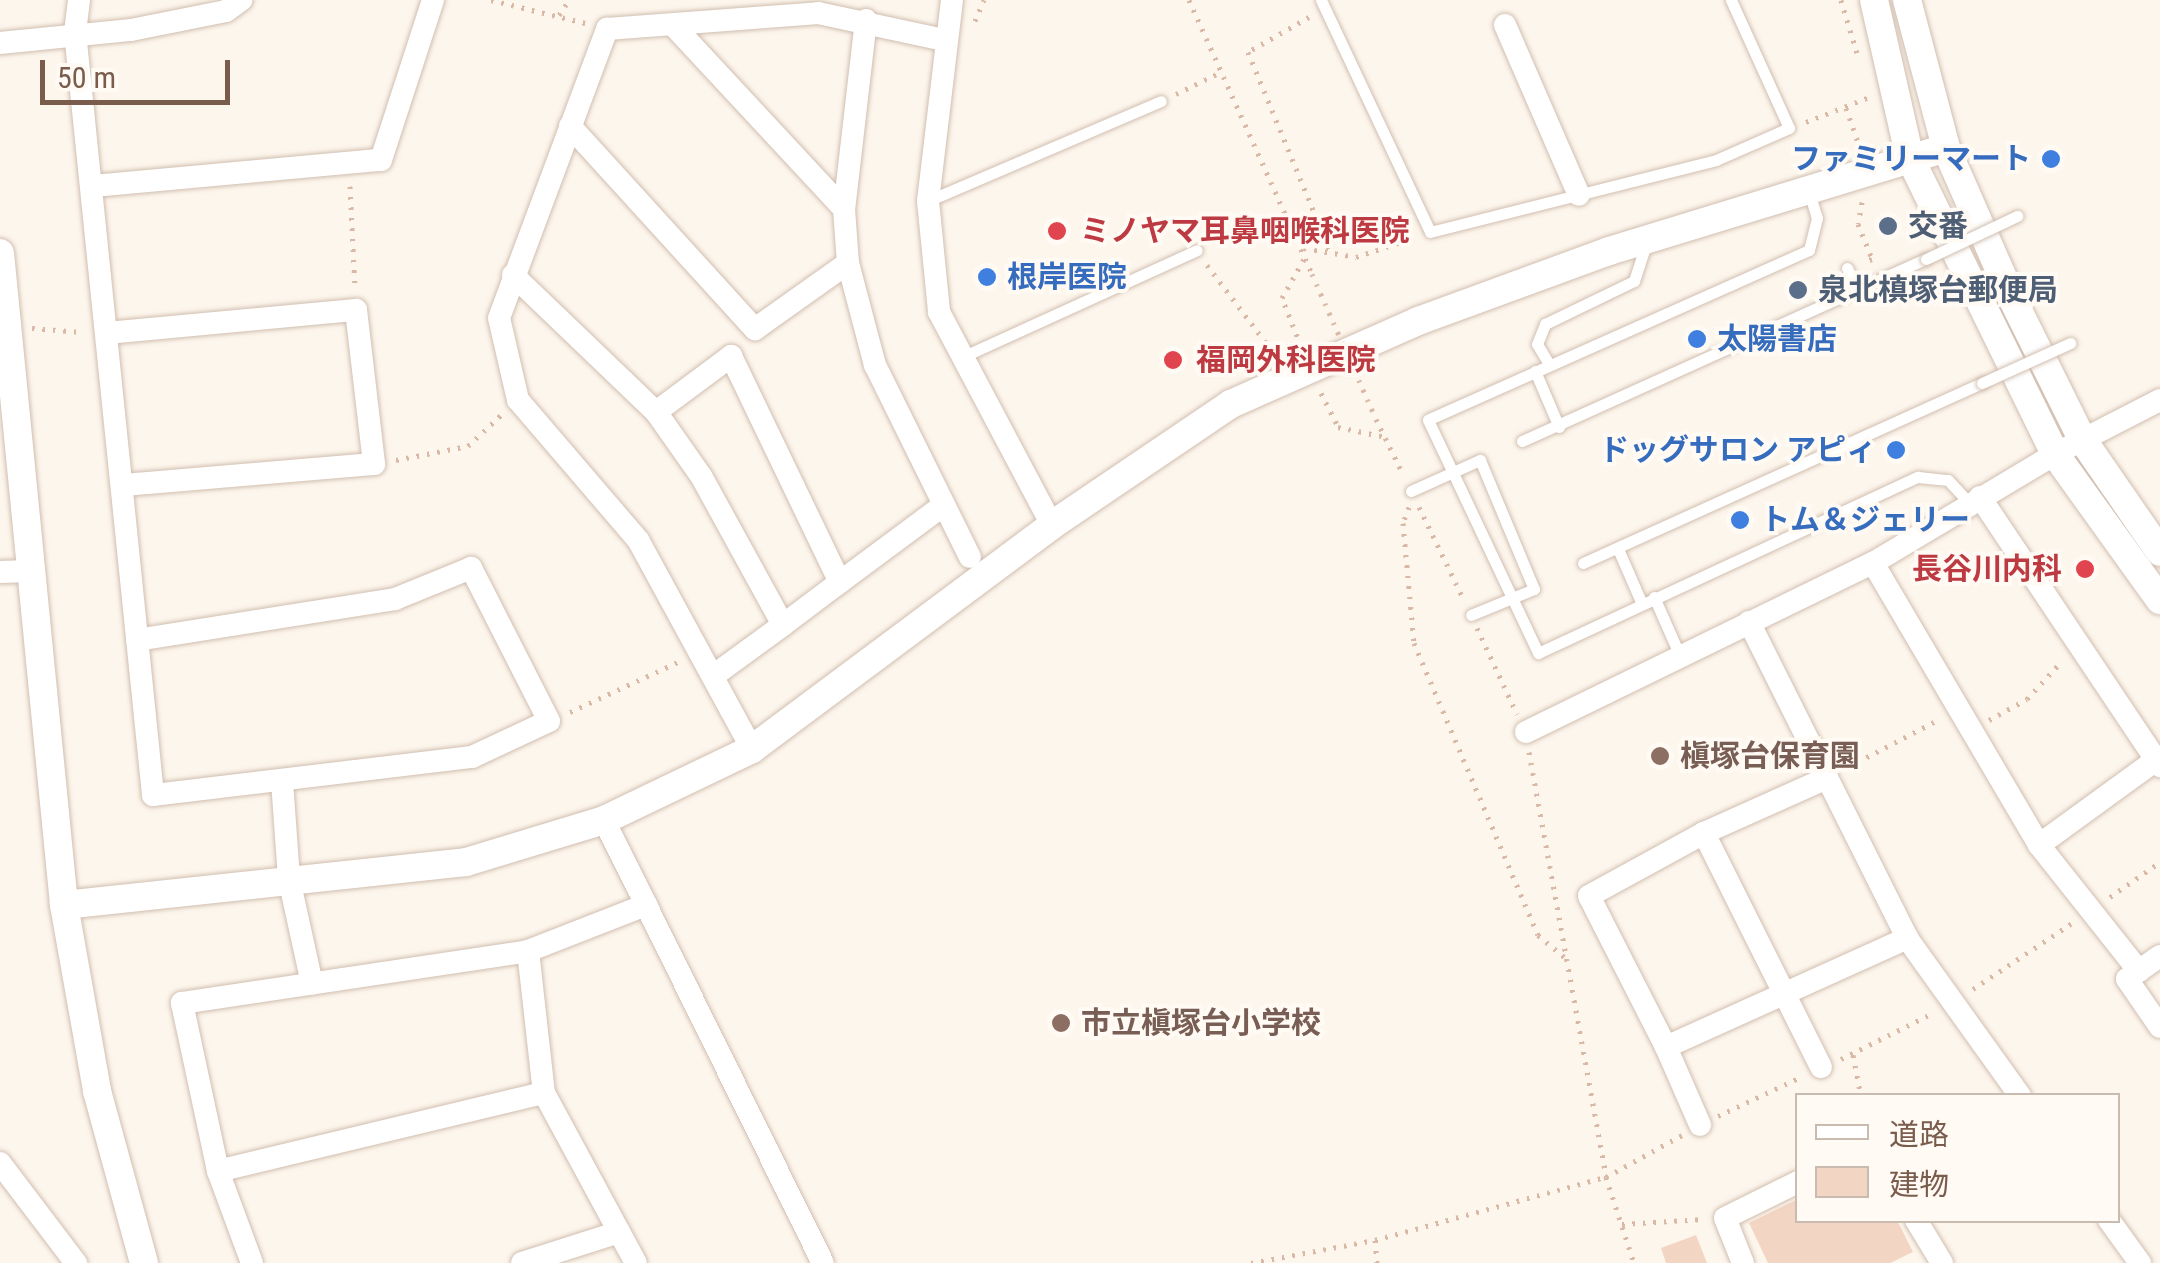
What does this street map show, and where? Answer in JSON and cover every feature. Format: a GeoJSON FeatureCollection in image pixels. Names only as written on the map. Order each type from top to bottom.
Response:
{"type":"FeatureCollection","features":[{"type":"Feature","properties":{"kind":"street"},"geometry":{"type":"LineString","coordinates":[[79,0],[75,32],[153,795],[472,758],[549,721],[471,568],[395,599],[138,640]]}},
{"type":"Feature","properties":{"kind":"street"},"geometry":{"type":"LineString","coordinates":[[0,43],[207,15],[241,0]]}},
{"type":"Feature","properties":{"kind":"street"},"geometry":{"type":"LineString","coordinates":[[93,186],[381,160],[433,0]]}},
{"type":"Feature","properties":{"kind":"street"},"geometry":{"type":"LineString","coordinates":[[952,0],[944,40],[928,201],[939,312],[960,358],[1052,525]]}},
{"type":"Feature","properties":{"kind":"street"},"geometry":{"type":"LineString","coordinates":[[1874,0],[1910,158],[2054,454],[2160,600]]}},
{"type":"Feature","properties":{"kind":"street"},"geometry":{"type":"LineString","coordinates":[[1906,0],[1946,148],[2082,439],[2160,552]]}},
{"type":"Feature","properties":{"kind":"street"},"geometry":{"type":"LineString","coordinates":[[752,750],[638,540],[518,400],[499,318],[607,28],[818,12],[944,40]]}},
{"type":"Feature","properties":{"kind":"street"},"geometry":{"type":"LineString","coordinates":[[866,20],[844,209],[848,263],[875,365],[941,508],[970,556]]}},
{"type":"Feature","properties":{"kind":"street"},"geometry":{"type":"LineString","coordinates":[[673,25],[844,209]]}},
{"type":"Feature","properties":{"kind":"street"},"geometry":{"type":"LineString","coordinates":[[1505,25],[1579,195]]}},
{"type":"Feature","properties":{"kind":"street"},"geometry":{"type":"LineString","coordinates":[[570,126],[755,329]]}},
{"type":"Feature","properties":{"kind":"street"},"geometry":{"type":"LineString","coordinates":[[64,905],[466,862],[604,820],[752,750],[1052,525],[1231,404],[1418,322],[1647,239],[1946,148]]}},
{"type":"Feature","properties":{"kind":"street"},"geometry":{"type":"LineString","coordinates":[[0,254],[64,905],[97,1091],[144,1263]]}},
{"type":"Feature","properties":{"kind":"street"},"geometry":{"type":"LineString","coordinates":[[656,412],[730,356],[755,329],[848,263]]}},
{"type":"Feature","properties":{"kind":"street"},"geometry":{"type":"LineString","coordinates":[[512,275],[656,412],[700,476],[783,625]]}},
{"type":"Feature","properties":{"kind":"street"},"geometry":{"type":"LineString","coordinates":[[107,333],[356,310],[374,464],[124,485]]}},
{"type":"Feature","properties":{"kind":"street"},"geometry":{"type":"LineString","coordinates":[[730,356],[840,582]]}},
{"type":"Feature","properties":{"kind":"street"},"geometry":{"type":"LineString","coordinates":[[1526,732],[1873,563],[2054,454],[2160,400]]}},
{"type":"Feature","properties":{"kind":"street"},"geometry":{"type":"LineString","coordinates":[[1975,500],[2158,763],[2039,845]]}},
{"type":"Feature","properties":{"kind":"street"},"geometry":{"type":"LineString","coordinates":[[713,676],[941,508]]}},
{"type":"Feature","properties":{"kind":"street"},"geometry":{"type":"LineString","coordinates":[[1873,563],[1956,711],[2039,845],[2139,971]]}},
{"type":"Feature","properties":{"kind":"street"},"geometry":{"type":"LineString","coordinates":[[0,572],[30,570]]}},
{"type":"Feature","properties":{"kind":"street"},"geometry":{"type":"LineString","coordinates":[[1749,622],[1908,938],[2018,1093]]}},
{"type":"Feature","properties":{"kind":"street"},"geometry":{"type":"LineString","coordinates":[[1700,1124],[1590,896],[1704,832],[1827,778]]}},
{"type":"Feature","properties":{"kind":"street"},"geometry":{"type":"LineString","coordinates":[[282,780],[290,879],[312,984]]}},
{"type":"Feature","properties":{"kind":"street"},"geometry":{"type":"LineString","coordinates":[[604,820],[823,1263]]}},
{"type":"Feature","properties":{"kind":"street"},"geometry":{"type":"LineString","coordinates":[[1704,832],[1821,1067]]}},
{"type":"Feature","properties":{"kind":"street"},"geometry":{"type":"LineString","coordinates":[[252,1263],[218,1171],[182,1003],[528,951],[646,906]]}},
{"type":"Feature","properties":{"kind":"street"},"geometry":{"type":"LineString","coordinates":[[1666,1047],[1908,938]]}},
{"type":"Feature","properties":{"kind":"street"},"geometry":{"type":"LineString","coordinates":[[528,951],[544,1093],[636,1263]]}},
{"type":"Feature","properties":{"kind":"street"},"geometry":{"type":"LineString","coordinates":[[2160,956],[2128,979],[2160,1027]]}},
{"type":"Feature","properties":{"kind":"street"},"geometry":{"type":"LineString","coordinates":[[218,1171],[544,1093]]}},
{"type":"Feature","properties":{"kind":"street"},"geometry":{"type":"LineString","coordinates":[[0,1163],[76,1263]]}},
{"type":"Feature","properties":{"kind":"street"},"geometry":{"type":"LineString","coordinates":[[1743,1263],[1724,1218],[1795,1183]]}},
{"type":"Feature","properties":{"kind":"street"},"geometry":{"type":"LineString","coordinates":[[1918,1223],[1942,1263]]}},
{"type":"Feature","properties":{"kind":"street"},"geometry":{"type":"LineString","coordinates":[[2111,1223],[2140,1263]]}},
{"type":"Feature","properties":{"kind":"street"},"geometry":{"type":"LineString","coordinates":[[522,1263],[619,1232]]}},
{"type":"Feature","properties":{"kind":"lane"},"geometry":{"type":"LineString","coordinates":[[1323,4],[1430,232],[1716,160],[1789,128],[1732,0]]}},
{"type":"Feature","properties":{"kind":"lane"},"geometry":{"type":"LineString","coordinates":[[928,201],[1160,101]]}},
{"type":"Feature","properties":{"kind":"lane"},"geometry":{"type":"LineString","coordinates":[[1808,187],[1817,218],[1809,250],[1428,420],[1538,653],[1654,596],[1918,478],[1948,480],[1975,500]]}},
{"type":"Feature","properties":{"kind":"lane"},"geometry":{"type":"LineString","coordinates":[[1522,441],[2017,216]]}},
{"type":"Feature","properties":{"kind":"lane"},"geometry":{"type":"LineString","coordinates":[[1549,364],[1537,344],[1546,324],[1634,281],[1647,239]]}},
{"type":"Feature","properties":{"kind":"lane"},"geometry":{"type":"LineString","coordinates":[[960,358],[1197,250]]}},
{"type":"Feature","properties":{"kind":"lane"},"geometry":{"type":"LineString","coordinates":[[1847,268],[1856,289]]}},
{"type":"Feature","properties":{"kind":"lane"},"geometry":{"type":"LineString","coordinates":[[1583,564],[2070,344]]}},
{"type":"Feature","properties":{"kind":"lane"},"geometry":{"type":"LineString","coordinates":[[1535,370],[1559,426]]}},
{"type":"Feature","properties":{"kind":"lane"},"geometry":{"type":"LineString","coordinates":[[1411,491],[1480,460],[1534,589],[1471,616]]}},
{"type":"Feature","properties":{"kind":"lane"},"geometry":{"type":"LineString","coordinates":[[1618,549],[1642,604]]}},
{"type":"Feature","properties":{"kind":"lane"},"geometry":{"type":"LineString","coordinates":[[1654,596],[1680,656]]}},
{"type":"Feature","properties":{"kind":"path"},"geometry":{"type":"LineString","coordinates":[[558,15],[568,0]]}},
{"type":"Feature","properties":{"kind":"path"},"geometry":{"type":"LineString","coordinates":[[1189,0],[1411,491]]}},
{"type":"Feature","properties":{"kind":"path"},"geometry":{"type":"LineString","coordinates":[[1841,0],[1860,66]]}},
{"type":"Feature","properties":{"kind":"path"},"geometry":{"type":"LineString","coordinates":[[1323,4],[1248,52],[1331,253]]}},
{"type":"Feature","properties":{"kind":"path"},"geometry":{"type":"LineString","coordinates":[[1160,101],[1223,72]]}},
{"type":"Feature","properties":{"kind":"path"},"geometry":{"type":"LineString","coordinates":[[1789,128],[1870,98],[1865,82]]}},
{"type":"Feature","properties":{"kind":"path"},"geometry":{"type":"LineString","coordinates":[[1846,108],[1868,169],[1858,224],[1872,259],[1847,268]]}},
{"type":"Feature","properties":{"kind":"path"},"geometry":{"type":"LineString","coordinates":[[349,164],[356,310]]}},
{"type":"Feature","properties":{"kind":"path"},"geometry":{"type":"LineString","coordinates":[[1304,248],[1356,257],[1430,232]]}},
{"type":"Feature","properties":{"kind":"path"},"geometry":{"type":"LineString","coordinates":[[1197,250],[1302,374],[1338,427],[1386,437]]}},
{"type":"Feature","properties":{"kind":"path"},"geometry":{"type":"LineString","coordinates":[[1302,374],[1282,298],[1304,258]]}},
{"type":"Feature","properties":{"kind":"path"},"geometry":{"type":"LineString","coordinates":[[9,327],[107,333]]}},
{"type":"Feature","properties":{"kind":"path"},"geometry":{"type":"LineString","coordinates":[[374,464],[468,446],[518,400]]}},
{"type":"Feature","properties":{"kind":"path"},"geometry":{"type":"LineString","coordinates":[[1566,960],[1538,935],[1414,642],[1403,523],[1414,496],[1526,732],[1606,1177],[1634,1263]]}},
{"type":"Feature","properties":{"kind":"path"},"geometry":{"type":"LineString","coordinates":[[1970,730],[2027,699],[2077,645]]}},
{"type":"Feature","properties":{"kind":"path"},"geometry":{"type":"LineString","coordinates":[[549,721],[698,652]]}},
{"type":"Feature","properties":{"kind":"path"},"geometry":{"type":"LineString","coordinates":[[1827,778],[1956,711]]}},
{"type":"Feature","properties":{"kind":"path"},"geometry":{"type":"LineString","coordinates":[[1251,1263],[1375,1240],[1606,1177],[1700,1124],[1852,1055],[1953,1003],[2160,862]]}},
{"type":"Feature","properties":{"kind":"path"},"geometry":{"type":"LineString","coordinates":[[1852,1055],[1860,1093]]}},
{"type":"Feature","properties":{"kind":"path"},"geometry":{"type":"LineString","coordinates":[[1622,1224],[1724,1218]]}},
{"type":"Feature","properties":{"kind":"path"},"geometry":{"type":"LineString","coordinates":[[1375,1240],[1378,1263]]}},
{"type":"Feature","properties":{"kind":"building"},"geometry":{"type":"Polygon","coordinates":[[[1795,1200],[1795,1223],[1898,1223],[1913,1252],[1890,1263],[1768,1263],[1749,1223],[1795,1200]]]}},
{"type":"Feature","properties":{"kind":"building"},"geometry":{"type":"Polygon","coordinates":[[[1696,1235],[1707,1263],[1666,1263],[1661,1248],[1696,1235]]]}},
{"type":"Feature","properties":{"kind":"place","name":"ファミリーマート"},"geometry":{"type":"Point","coordinates":[2051,159]}},
{"type":"Feature","properties":{"kind":"place","name":"交番"},"geometry":{"type":"Point","coordinates":[1888,226]}},
{"type":"Feature","properties":{"kind":"place","name":"ミノヤマ耳鼻咽喉科医院"},"geometry":{"type":"Point","coordinates":[1057,231]}},
{"type":"Feature","properties":{"kind":"place","name":"根岸医院"},"geometry":{"type":"Point","coordinates":[987,277]}},
{"type":"Feature","properties":{"kind":"place","name":"泉北槙塚台郵便局"},"geometry":{"type":"Point","coordinates":[1798,290]}},
{"type":"Feature","properties":{"kind":"place","name":"太陽書店"},"geometry":{"type":"Point","coordinates":[1697,339]}},
{"type":"Feature","properties":{"kind":"place","name":"福岡外科医院"},"geometry":{"type":"Point","coordinates":[1173,360]}},
{"type":"Feature","properties":{"kind":"place","name":"ドッグサロン アピィ"},"geometry":{"type":"Point","coordinates":[1896,450]}},
{"type":"Feature","properties":{"kind":"place","name":"トム＆ジェリー"},"geometry":{"type":"Point","coordinates":[1740,520]}},
{"type":"Feature","properties":{"kind":"place","name":"長谷川内科"},"geometry":{"type":"Point","coordinates":[2085,569]}},
{"type":"Feature","properties":{"kind":"place","name":"槇塚台保育園"},"geometry":{"type":"Point","coordinates":[1660,756]}},
{"type":"Feature","properties":{"kind":"place","name":"市立槇塚台小学校"},"geometry":{"type":"Point","coordinates":[1061,1023]}}]}
